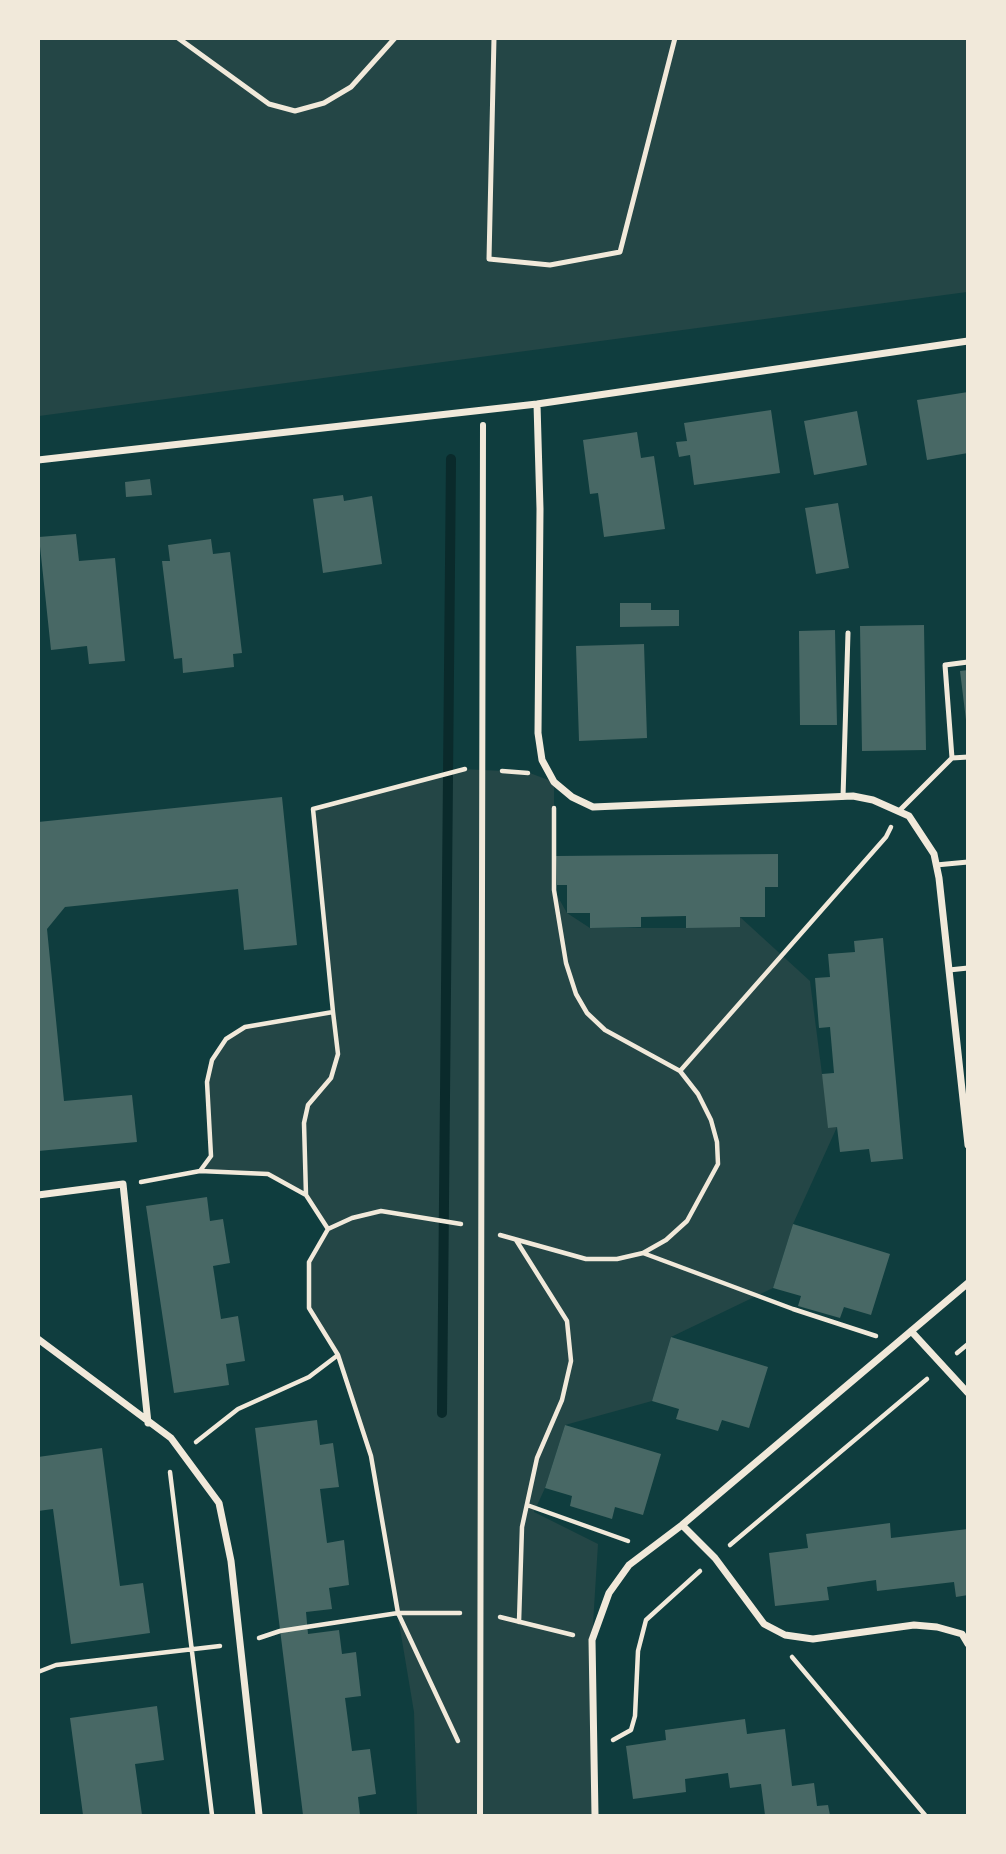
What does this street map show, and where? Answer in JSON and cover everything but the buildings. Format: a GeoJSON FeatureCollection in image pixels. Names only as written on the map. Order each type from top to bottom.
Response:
{"type":"FeatureCollection","features":[{"type":"Feature","properties":{"kind":"street"},"geometry":{"type":"LineString","coordinates":[[38,460],[537,404],[968,341]]}},
{"type":"Feature","properties":{"kind":"street"},"geometry":{"type":"LineString","coordinates":[[537,404],[540,509],[537,733],[542,760],[554,782],[572,797],[593,807],[843,797],[873,800],[909,816],[934,854],[936,865],[964,1068],[968,1145]]}},
{"type":"Feature","properties":{"kind":"street"},"geometry":{"type":"LineString","coordinates":[[480,1815],[484,425]]}},
{"type":"Feature","properties":{"kind":"street"},"geometry":{"type":"LineString","coordinates":[[38,1195],[123,1184],[148,1423]]}},
{"type":"Feature","properties":{"kind":"street"},"geometry":{"type":"LineString","coordinates":[[595,1815],[591,1690],[593,1640],[609,1593],[629,1565],[682,1525],[968,1283]]}},
{"type":"Feature","properties":{"kind":"street"},"geometry":{"type":"LineString","coordinates":[[911,1331],[968,1393]]}},
{"type":"Feature","properties":{"kind":"street"},"geometry":{"type":"LineString","coordinates":[[38,1339],[171,1438],[219,1503],[231,1561],[259,1815]]}},
{"type":"Feature","properties":{"kind":"street"},"geometry":{"type":"LineString","coordinates":[[682,1525],[715,1558],[764,1624],[785,1635],[813,1639],[914,1625],[937,1627],[962,1634],[968,1644]]}},
{"type":"Feature","properties":{"kind":"lane"},"geometry":{"type":"LineString","coordinates":[[178,38],[269,104],[295,111],[324,103],[351,87],[395,38]]}},
{"type":"Feature","properties":{"kind":"lane"},"geometry":{"type":"LineString","coordinates":[[494,38],[489,259],[550,265],[620,252],[675,38]]}},
{"type":"Feature","properties":{"kind":"lane"},"geometry":{"type":"LineString","coordinates":[[843,797],[848,632]]}},
{"type":"Feature","properties":{"kind":"lane"},"geometry":{"type":"LineString","coordinates":[[952,758],[945,665],[968,662]]}},
{"type":"Feature","properties":{"kind":"lane"},"geometry":{"type":"LineString","coordinates":[[899,811],[952,758],[968,757]]}},
{"type":"Feature","properties":{"kind":"lane"},"geometry":{"type":"LineString","coordinates":[[936,865],[968,862]]}},
{"type":"Feature","properties":{"kind":"lane"},"geometry":{"type":"LineString","coordinates":[[949,970],[968,968]]}},
{"type":"Feature","properties":{"kind":"path"},"geometry":{"type":"LineString","coordinates":[[306,1195],[304,1123],[308,1105],[331,1078],[338,1054],[313,809],[461,769],[527,772],[554,782],[554,890],[566,963],[576,994],[587,1013],[605,1030],[680,1071],[698,1094],[711,1120],[717,1142],[718,1164],[687,1221],[666,1240],[643,1253],[617,1259],[586,1259],[426,1216],[381,1211],[352,1218],[328,1229],[309,1262],[309,1308],[338,1355],[371,1456],[398,1613],[462,1749]]}},
{"type":"Feature","properties":{"kind":"path"},"geometry":{"type":"LineString","coordinates":[[680,1071],[886,837],[899,811]]}},
{"type":"Feature","properties":{"kind":"path"},"geometry":{"type":"LineString","coordinates":[[200,1171],[211,1156],[207,1082],[212,1060],[226,1039],[245,1027],[333,1012]]}},
{"type":"Feature","properties":{"kind":"path"},"geometry":{"type":"LineString","coordinates":[[123,1184],[200,1171],[268,1174],[306,1195],[328,1229]]}},
{"type":"Feature","properties":{"kind":"path"},"geometry":{"type":"LineString","coordinates":[[516,1239],[567,1321],[572,1361],[562,1400],[537,1458],[522,1527],[519,1622]]}},
{"type":"Feature","properties":{"kind":"path"},"geometry":{"type":"LineString","coordinates":[[643,1253],[899,1343]]}},
{"type":"Feature","properties":{"kind":"path"},"geometry":{"type":"LineString","coordinates":[[612,1752],[613,1740],[631,1730],[635,1716],[638,1651],[646,1620],[715,1558],[968,1344]]}},
{"type":"Feature","properties":{"kind":"path"},"geometry":{"type":"LineString","coordinates":[[182,1452],[238,1409],[309,1377],[338,1355]]}},
{"type":"Feature","properties":{"kind":"path"},"geometry":{"type":"LineString","coordinates":[[168,1462],[212,1815]]}},
{"type":"Feature","properties":{"kind":"path"},"geometry":{"type":"LineString","coordinates":[[527,1505],[650,1549]]}},
{"type":"Feature","properties":{"kind":"path"},"geometry":{"type":"LineString","coordinates":[[38,1672],[56,1665],[240,1644],[280,1631],[398,1613],[481,1613],[593,1640]]}},
{"type":"Feature","properties":{"kind":"path"},"geometry":{"type":"LineString","coordinates":[[791,1656],[925,1815]]}},
{"type":"Feature","properties":{"kind":"shaded area"},"geometry":{"type":"Polygon","coordinates":[[[38,39],[967,39],[967,292],[39,416],[38,39]]]}},
{"type":"Feature","properties":{"kind":"shaded area"},"geometry":{"type":"Polygon","coordinates":[[[461,769],[527,772],[554,782],[554,890],[567,913],[590,928],[686,928],[740,917],[810,981],[822,1074],[837,1127],[793,1224],[773,1288],[671,1337],[652,1401],[565,1425],[545,1488],[534,1512],[598,1544],[592,1640],[595,1815],[417,1815],[414,1712],[371,1456],[338,1355],[309,1308],[309,1262],[328,1229],[306,1195],[268,1174],[200,1171],[211,1156],[207,1082],[212,1060],[226,1039],[245,1027],[333,1011],[313,809],[461,769]]]}},
{"type":"Feature","properties":{"kind":"waterway"},"geometry":{"type":"LineString","coordinates":[[442,1413],[451,459]]}}]}
